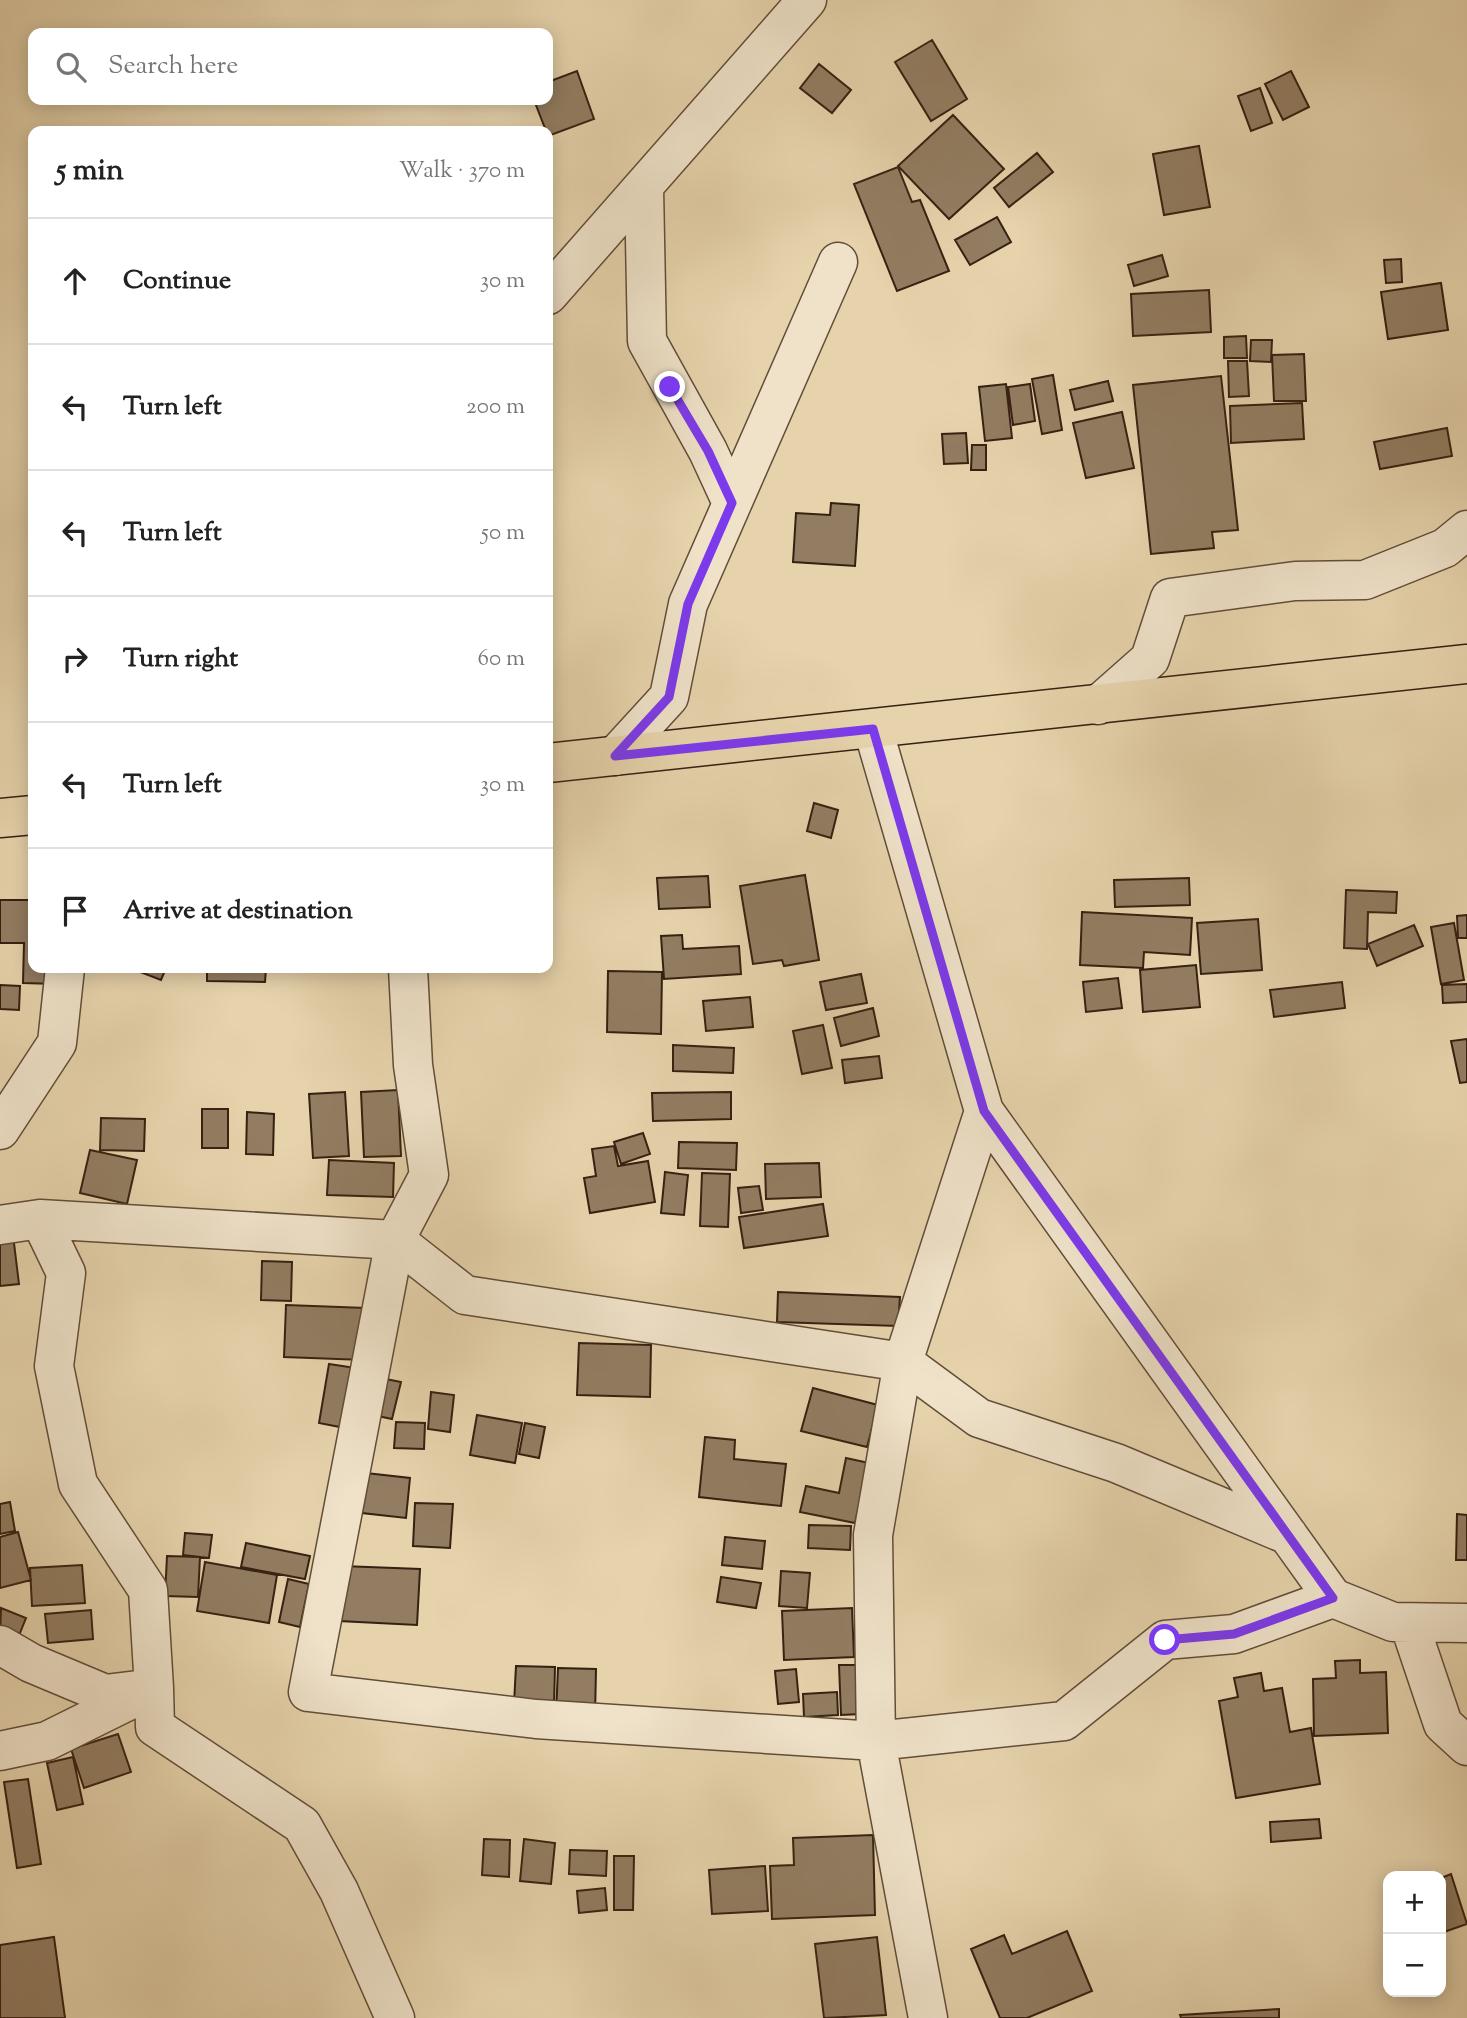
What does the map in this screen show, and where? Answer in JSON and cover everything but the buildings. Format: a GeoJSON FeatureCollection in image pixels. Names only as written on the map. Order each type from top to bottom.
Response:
{"type":"FeatureCollection","features":[{"type":"Feature","properties":{"kind":"main road"},"geometry":{"type":"LineString","coordinates":[[553,762],[1467,664]]}},
{"type":"Feature","properties":{"kind":"main road"},"geometry":{"type":"LineString","coordinates":[[0,818],[28,815]]}},
{"type":"Feature","properties":{"kind":"street"},"geometry":{"type":"LineString","coordinates":[[553,289],[645,188],[807,0]]}},
{"type":"Feature","properties":{"kind":"street"},"geometry":{"type":"LineString","coordinates":[[645,188],[647,341],[708,451],[732,503]]}},
{"type":"Feature","properties":{"kind":"street"},"geometry":{"type":"LineString","coordinates":[[615,756],[669,697],[688,604],[838,261]]}},
{"type":"Feature","properties":{"kind":"street"},"geometry":{"type":"LineString","coordinates":[[1098,705],[1150,659],[1170,598],[1238,591],[1295,581],[1365,580],[1444,548],[1467,530]]}},
{"type":"Feature","properties":{"kind":"street"},"geometry":{"type":"LineString","coordinates":[[873,729],[984,1111],[1333,1598],[1393,1622],[1467,1623]]}},
{"type":"Feature","properties":{"kind":"street"},"geometry":{"type":"LineString","coordinates":[[0,1130],[57,1043],[64,973]]}},
{"type":"Feature","properties":{"kind":"street"},"geometry":{"type":"LineString","coordinates":[[408,973],[413,1065],[429,1175],[395,1240],[307,1692],[536,1719],[876,1741],[1064,1721],[1165,1640],[1234,1634],[1333,1598]]}},
{"type":"Feature","properties":{"kind":"street"},"geometry":{"type":"LineString","coordinates":[[928,2018],[876,1741],[873,1535],[903,1362],[984,1111]]}},
{"type":"Feature","properties":{"kind":"street"},"geometry":{"type":"LineString","coordinates":[[0,1225],[40,1219],[395,1240],[464,1295],[903,1362],[979,1418],[1116,1463],[1287,1535]]}},
{"type":"Feature","properties":{"kind":"street"},"geometry":{"type":"LineString","coordinates":[[40,1219],[66,1273],[54,1366],[78,1484],[148,1590],[155,1727],[302,1825],[340,1891],[395,2018]]}},
{"type":"Feature","properties":{"kind":"street"},"geometry":{"type":"LineString","coordinates":[[1409,1623],[1443,1724],[1467,1746]]}},
{"type":"Feature","properties":{"kind":"street"},"geometry":{"type":"LineString","coordinates":[[0,1645],[31,1662],[105,1694],[155,1688]]}},
{"type":"Feature","properties":{"kind":"street"},"geometry":{"type":"LineString","coordinates":[[0,1751],[47,1741],[155,1688]]}},
{"type":"Feature","properties":{"kind":"route"},"geometry":{"type":"LineString","coordinates":[[670,387],[708,451],[732,503],[688,604],[669,697],[615,756],[873,729],[984,1111],[1333,1598],[1234,1634],[1165,1640]]}}]}
